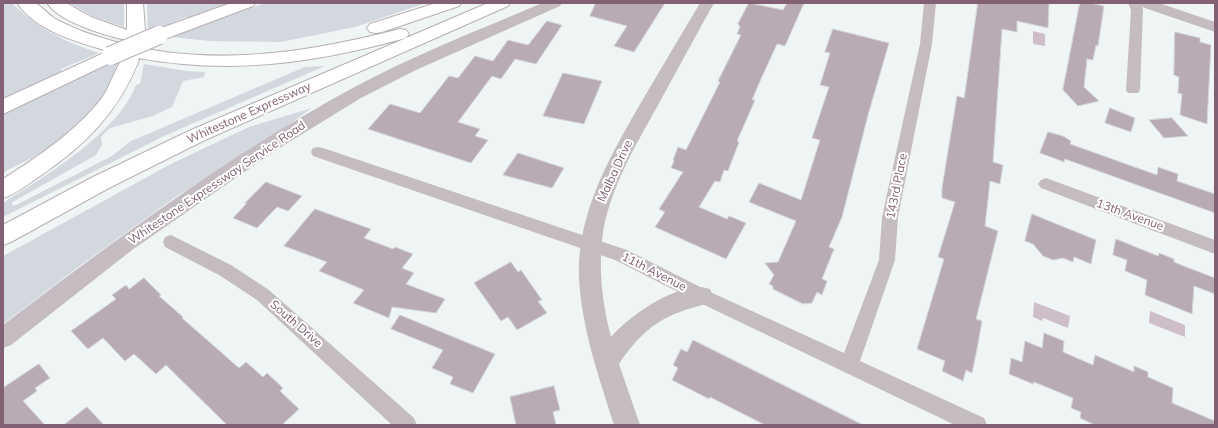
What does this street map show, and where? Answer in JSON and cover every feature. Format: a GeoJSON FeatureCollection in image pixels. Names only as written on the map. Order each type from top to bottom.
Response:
{"type":"FeatureCollection","features":[{"type":"Feature","properties":{"kind":"highway"},"geometry":{"type":"LineString","coordinates":[[25,3],[45,19],[60,28],[81,37],[113,47],[172,58],[236,61],[299,56],[357,46],[404,33],[487,3]]}},
{"type":"Feature","properties":{"kind":"highway"},"geometry":{"type":"LineString","coordinates":[[55,3],[87,22],[124,35],[186,44],[242,47],[282,45],[341,37],[380,28],[453,3]]}},
{"type":"Feature","properties":{"kind":"highway"},"geometry":{"type":"LineString","coordinates":[[3,190],[50,158],[88,126],[114,96],[124,78],[130,60],[136,30],[135,3]]}},
{"type":"Feature","properties":{"kind":"highway"},"geometry":{"type":"LineString","coordinates":[[3,107],[110,56],[159,35],[247,3]]}},
{"type":"Feature","properties":{"kind":"highway","name":"Whitestone Expressway"},"geometry":{"type":"LineString","coordinates":[[3,236],[100,183],[204,132],[502,3]]}},
{"type":"Feature","properties":{"kind":"street","name":"Whitestone Expressway Service Road"},"geometry":{"type":"LineString","coordinates":[[3,338],[125,244],[266,147],[355,94],[410,66],[555,3]]}},
{"type":"Feature","properties":{"kind":"street","name":"Malba Drive"},"geometry":{"type":"LineString","coordinates":[[627,425],[606,363],[597,329],[591,295],[590,245],[600,204],[617,162],[707,3]]}},
{"type":"Feature","properties":{"kind":"street","name":"143rd Place"},"geometry":{"type":"LineString","coordinates":[[850,366],[887,260],[890,216],[926,44],[930,3]]}},
{"type":"Feature","properties":{"kind":"street"},"geometry":{"type":"LineString","coordinates":[[1132,90],[1138,10],[1134,3]]}},
{"type":"Feature","properties":{"kind":"street"},"geometry":{"type":"LineString","coordinates":[[1144,3],[1215,27]]}},
{"type":"Feature","properties":{"kind":"street","name":"11th Avenue"},"geometry":{"type":"LineString","coordinates":[[318,152],[621,255],[702,296],[977,425]]}},
{"type":"Feature","properties":{"kind":"street","name":"13th Avenue"},"geometry":{"type":"LineString","coordinates":[[1046,184],[1215,247]]}},
{"type":"Feature","properties":{"kind":"street","name":"South Drive"},"geometry":{"type":"LineString","coordinates":[[171,242],[225,270],[263,295],[407,425]]}},
{"type":"Feature","properties":{"kind":"street"},"geometry":{"type":"LineString","coordinates":[[606,363],[622,341],[650,315],[677,302],[702,296]]}},
{"type":"Feature","properties":{"kind":"shaded area"},"geometry":{"type":"Polygon","coordinates":[[[3,3],[12,3],[31,20],[52,34],[99,53],[61,69],[62,72],[3,101],[3,3]]]}},
{"type":"Feature","properties":{"kind":"shaded area"},"geometry":{"type":"Polygon","coordinates":[[[69,3],[127,3],[124,5],[124,27],[92,16],[69,3]]]}},
{"type":"Feature","properties":{"kind":"shaded area"},"geometry":{"type":"Polygon","coordinates":[[[147,3],[230,3],[188,18],[186,17],[148,33],[147,3]]]}},
{"type":"Feature","properties":{"kind":"shaded area"},"geometry":{"type":"Polygon","coordinates":[[[266,3],[426,3],[355,27],[281,42],[210,41],[172,37],[198,27],[198,25],[266,3]]]}},
{"type":"Feature","properties":{"kind":"shaded area"},"geometry":{"type":"Polygon","coordinates":[[[1033,31],[1045,34],[1045,46],[1033,44],[1033,31]]]}},
{"type":"Feature","properties":{"kind":"shaded area"},"geometry":{"type":"Polygon","coordinates":[[[119,58],[120,59],[112,82],[106,93],[99,103],[74,130],[59,143],[3,173],[3,113],[119,58]]]}},
{"type":"Feature","properties":{"kind":"shaded area"},"geometry":{"type":"Polygon","coordinates":[[[144,64],[186,71],[205,72],[204,77],[183,81],[172,107],[153,116],[110,128],[101,137],[102,145],[96,155],[11,203],[14,206],[112,156],[131,141],[305,67],[325,66],[162,137],[3,217],[3,203],[39,180],[78,152],[114,120],[127,103],[136,85],[140,84],[144,64]]]}},
{"type":"Feature","properties":{"kind":"shaded area"},"geometry":{"type":"Polygon","coordinates":[[[312,108],[257,147],[177,196],[81,265],[3,324],[3,256],[171,164],[252,126],[312,108]]]}},
{"type":"Feature","properties":{"kind":"shaded area"},"geometry":{"type":"Polygon","coordinates":[[[1034,302],[1070,316],[1068,328],[1043,318],[1042,321],[1033,317],[1034,302]]]}},
{"type":"Feature","properties":{"kind":"shaded area"},"geometry":{"type":"Polygon","coordinates":[[[1150,311],[1185,325],[1185,337],[1149,323],[1150,311]]]}},
{"type":"Feature","properties":{"kind":"building"},"geometry":{"type":"Polygon","coordinates":[[[596,3],[665,3],[634,52],[614,46],[627,26],[590,16],[596,3]]]}},
{"type":"Feature","properties":{"kind":"building"},"geometry":{"type":"Polygon","coordinates":[[[749,3],[783,10],[787,3],[804,3],[785,46],[777,44],[761,79],[752,100],[755,100],[737,141],[739,142],[728,171],[724,170],[720,182],[715,181],[699,207],[727,219],[729,216],[746,223],[726,259],[655,227],[665,212],[659,209],[683,172],[671,168],[678,147],[686,150],[720,82],[718,81],[741,35],[737,34],[740,27],[738,24],[749,3]]]}},
{"type":"Feature","properties":{"kind":"building"},"geometry":{"type":"Polygon","coordinates":[[[978,3],[1049,3],[1048,28],[1017,21],[1017,32],[1002,29],[993,162],[1003,165],[1000,184],[990,181],[985,226],[998,231],[976,319],[982,321],[972,373],[966,370],[963,381],[942,371],[945,361],[917,349],[944,259],[938,257],[955,202],[942,198],[942,188],[957,96],[964,98],[978,3]]]}},
{"type":"Feature","properties":{"kind":"building"},"geometry":{"type":"Polygon","coordinates":[[[1080,3],[1090,3],[1104,6],[1098,46],[1096,45],[1093,60],[1087,59],[1084,87],[1099,101],[1078,106],[1063,90],[1080,3]]]}},
{"type":"Feature","properties":{"kind":"building"},"geometry":{"type":"Polygon","coordinates":[[[547,21],[562,25],[536,64],[515,59],[501,79],[492,76],[458,122],[480,129],[475,136],[488,140],[471,163],[368,129],[390,104],[420,113],[449,76],[458,78],[475,56],[493,61],[508,40],[528,45],[547,21]]]}},
{"type":"Feature","properties":{"kind":"building"},"geometry":{"type":"Polygon","coordinates":[[[833,29],[889,43],[868,115],[842,217],[829,247],[834,249],[822,279],[827,281],[822,295],[817,292],[812,303],[803,304],[773,289],[773,286],[769,284],[774,275],[765,263],[778,262],[796,221],[749,202],[759,183],[801,200],[820,140],[812,138],[829,87],[820,85],[830,53],[825,52],[833,29]]]}},
{"type":"Feature","properties":{"kind":"building"},"geometry":{"type":"Polygon","coordinates":[[[1175,32],[1200,38],[1200,42],[1211,45],[1207,124],[1180,115],[1182,94],[1178,93],[1179,77],[1174,75],[1175,32]]]}},
{"type":"Feature","properties":{"kind":"building"},"geometry":{"type":"Polygon","coordinates":[[[563,73],[602,81],[584,124],[543,116],[563,73]]]}},
{"type":"Feature","properties":{"kind":"building"},"geometry":{"type":"Polygon","coordinates":[[[1110,108],[1135,118],[1131,132],[1105,123],[1110,108]]]}},
{"type":"Feature","properties":{"kind":"building"},"geometry":{"type":"Polygon","coordinates":[[[1172,118],[1188,136],[1164,138],[1149,120],[1172,118]]]}},
{"type":"Feature","properties":{"kind":"building"},"geometry":{"type":"Polygon","coordinates":[[[1048,132],[1063,136],[1071,141],[1070,144],[1157,175],[1158,167],[1178,174],[1177,181],[1215,194],[1215,213],[1065,159],[1064,162],[1040,153],[1048,132]]]}},
{"type":"Feature","properties":{"kind":"building"},"geometry":{"type":"Polygon","coordinates":[[[518,153],[564,168],[552,188],[503,175],[518,153]]]}},
{"type":"Feature","properties":{"kind":"building"},"geometry":{"type":"Polygon","coordinates":[[[266,182],[302,196],[288,211],[277,207],[257,228],[233,218],[247,203],[245,203],[266,182]]]}},
{"type":"Feature","properties":{"kind":"building"},"geometry":{"type":"Polygon","coordinates":[[[315,209],[371,229],[364,238],[393,249],[395,247],[413,254],[402,268],[414,273],[406,284],[445,299],[436,313],[392,307],[389,318],[353,303],[364,290],[319,271],[327,262],[284,246],[315,209]]]}},
{"type":"Feature","properties":{"kind":"building"},"geometry":{"type":"Polygon","coordinates":[[[1032,214],[1096,240],[1091,264],[1074,257],[1073,262],[1063,258],[1053,260],[1043,256],[1033,244],[1025,241],[1032,214]]]}},
{"type":"Feature","properties":{"kind":"building"},"geometry":{"type":"Polygon","coordinates":[[[1116,239],[1158,256],[1159,253],[1174,259],[1174,262],[1215,278],[1215,294],[1194,286],[1192,314],[1145,295],[1147,280],[1125,271],[1127,260],[1113,255],[1116,239]]]}},
{"type":"Feature","properties":{"kind":"building"},"geometry":{"type":"Polygon","coordinates":[[[511,262],[518,272],[521,270],[542,300],[538,301],[547,313],[517,330],[508,317],[501,321],[474,283],[511,262]]]}},
{"type":"Feature","properties":{"kind":"building"},"geometry":{"type":"Polygon","coordinates":[[[144,278],[161,295],[159,296],[183,317],[182,318],[239,368],[246,362],[263,377],[267,373],[283,388],[280,391],[299,409],[282,425],[227,425],[166,365],[156,374],[134,354],[125,361],[103,338],[88,349],[71,331],[116,299],[112,295],[126,285],[129,289],[144,278]]]}},
{"type":"Feature","properties":{"kind":"building"},"geometry":{"type":"Polygon","coordinates":[[[400,315],[495,354],[473,393],[450,384],[453,377],[432,368],[443,350],[391,329],[400,315]]]}},
{"type":"Feature","properties":{"kind":"building"},"geometry":{"type":"Polygon","coordinates":[[[1044,333],[1064,341],[1063,352],[1093,365],[1095,355],[1134,372],[1134,366],[1148,372],[1148,377],[1173,388],[1172,403],[1215,421],[1215,425],[1095,425],[1080,418],[1081,412],[1071,408],[1073,398],[1034,382],[1033,384],[1009,374],[1011,358],[1022,362],[1025,341],[1042,348],[1044,333]]]}},
{"type":"Feature","properties":{"kind":"building"},"geometry":{"type":"Polygon","coordinates":[[[693,340],[863,425],[765,425],[710,397],[709,399],[672,380],[678,368],[673,365],[681,349],[687,352],[693,340]]]}},
{"type":"Feature","properties":{"kind":"building"},"geometry":{"type":"Polygon","coordinates":[[[39,364],[50,378],[35,388],[37,391],[23,401],[45,425],[3,425],[3,388],[39,364]]]}},
{"type":"Feature","properties":{"kind":"building"},"geometry":{"type":"Polygon","coordinates":[[[554,386],[560,410],[553,412],[556,425],[516,425],[510,397],[554,386]]]}},
{"type":"Feature","properties":{"kind":"building"},"geometry":{"type":"Polygon","coordinates":[[[87,407],[104,425],[64,425],[87,407]]]}}]}
